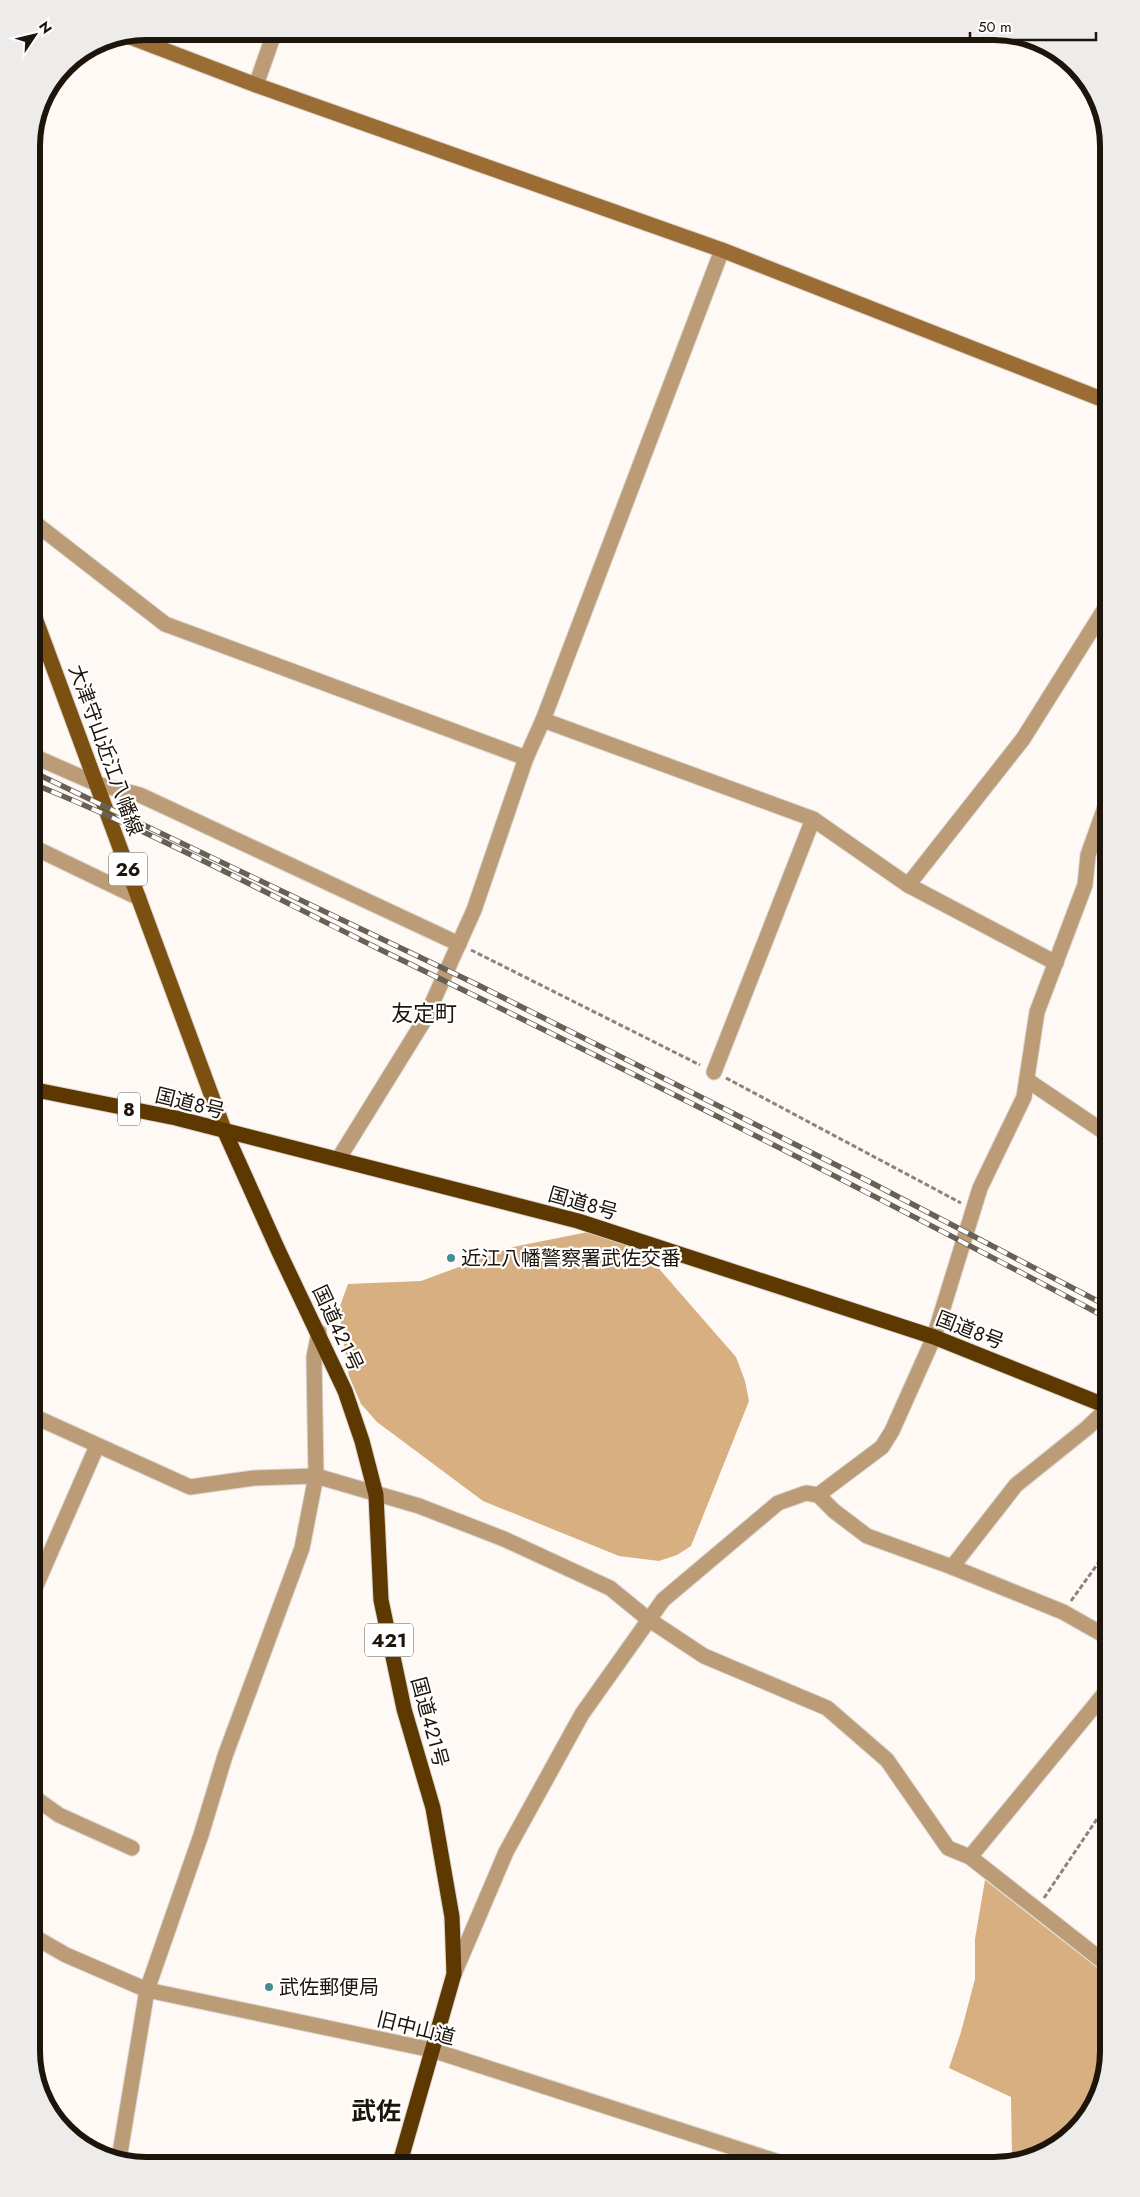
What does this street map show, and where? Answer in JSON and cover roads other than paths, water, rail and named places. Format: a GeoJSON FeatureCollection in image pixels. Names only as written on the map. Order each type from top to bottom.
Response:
{"type":"FeatureCollection","features":[{"type":"Feature","properties":{"kind":"highway","name":"国道8号"},"geometry":{"type":"LineString","coordinates":[[40,1091],[176,1118],[225,1132],[340,1158],[578,1221],[934,1337],[1100,1403]]}},
{"type":"Feature","properties":{"kind":"highway","name":"国道421号"},"geometry":{"type":"LineString","coordinates":[[225,1132],[279,1252],[319,1332],[345,1391],[362,1441],[376,1495],[381,1600],[404,1708],[433,1808],[452,1916],[454,1974],[402,2157]]}},
{"type":"Feature","properties":{"kind":"main road","name":"大津守山近江八幡線"},"geometry":{"type":"LineString","coordinates":[[40,631],[225,1132]]}},
{"type":"Feature","properties":{"kind":"street"},"geometry":{"type":"LineString","coordinates":[[139,40],[256,85],[722,250],[1100,398]]}},
{"type":"Feature","properties":{"kind":"street"},"geometry":{"type":"LineString","coordinates":[[256,85],[272,40]]}},
{"type":"Feature","properties":{"kind":"street"},"geometry":{"type":"LineString","coordinates":[[340,1158],[425,1019],[474,910],[526,758],[543,720],[722,250]]}},
{"type":"Feature","properties":{"kind":"street"},"geometry":{"type":"LineString","coordinates":[[40,527],[165,624],[526,758]]}},
{"type":"Feature","properties":{"kind":"street"},"geometry":{"type":"LineString","coordinates":[[908,885],[1023,739],[1100,616]]}},
{"type":"Feature","properties":{"kind":"street"},"geometry":{"type":"LineString","coordinates":[[543,720],[813,819],[908,885],[1056,963]]}},
{"type":"Feature","properties":{"kind":"street"},"geometry":{"type":"LineString","coordinates":[[40,759],[97,784],[140,795],[459,944]]}},
{"type":"Feature","properties":{"kind":"street"},"geometry":{"type":"LineString","coordinates":[[714,1072],[813,819]]}},
{"type":"Feature","properties":{"kind":"street"},"geometry":{"type":"LineString","coordinates":[[818,1496],[882,1447],[892,1431],[934,1337],[980,1188],[1024,1097],[1037,1012],[1085,885],[1088,854],[1100,821]]}},
{"type":"Feature","properties":{"kind":"street"},"geometry":{"type":"LineString","coordinates":[[40,850],[139,898]]}},
{"type":"Feature","properties":{"kind":"street"},"geometry":{"type":"LineString","coordinates":[[1027,1080],[1100,1129]]}},
{"type":"Feature","properties":{"kind":"street"},"geometry":{"type":"LineString","coordinates":[[120,2153],[147,1990],[201,1835],[225,1756],[302,1548],[316,1476],[314,1357],[319,1332]]}},
{"type":"Feature","properties":{"kind":"street"},"geometry":{"type":"LineString","coordinates":[[952,1567],[1016,1485],[1100,1416]]}},
{"type":"Feature","properties":{"kind":"street"},"geometry":{"type":"LineString","coordinates":[[40,1419],[190,1487],[254,1478],[316,1476],[419,1506],[504,1539],[610,1588],[648,1619],[704,1656],[827,1708],[887,1760],[948,1848],[970,1857],[1100,1959]]}},
{"type":"Feature","properties":{"kind":"street"},"geometry":{"type":"LineString","coordinates":[[40,1576],[97,1446]]}},
{"type":"Feature","properties":{"kind":"street"},"geometry":{"type":"LineString","coordinates":[[454,1974],[506,1852],[558,1754],[582,1714],[623,1660],[648,1619],[663,1600],[778,1503],[806,1493],[818,1496],[866,1536],[952,1567],[1063,1612],[1100,1633]]}},
{"type":"Feature","properties":{"kind":"street"},"geometry":{"type":"LineString","coordinates":[[970,1857],[1100,1699]]}},
{"type":"Feature","properties":{"kind":"street"},"geometry":{"type":"LineString","coordinates":[[40,1801],[59,1815],[132,1848]]}},
{"type":"Feature","properties":{"kind":"street","name":"旧中山道"},"geometry":{"type":"LineString","coordinates":[[40,1940],[66,1955],[147,1990],[432,2050],[745,2157]]}},
{"type":"Feature","properties":{"kind":"railway"},"geometry":{"type":"LineString","coordinates":[[40,775],[478,985],[868,1181],[1100,1302]]}},
{"type":"Feature","properties":{"kind":"railway"},"geometry":{"type":"LineString","coordinates":[[40,787],[162,841],[560,1038],[835,1176],[1100,1314]]}},
{"type":"Feature","properties":{"kind":"place","name":"近江八幡警察署武佐交番"},"geometry":{"type":"Point","coordinates":[451,1258]}},
{"type":"Feature","properties":{"kind":"place","name":"武佐郵便局"},"geometry":{"type":"Point","coordinates":[269,1987]}},
{"type":"Feature","properties":{"kind":"district","name":"友定町"},"geometry":{"type":"Point","coordinates":[424,1013]}},
{"type":"Feature","properties":{"kind":"district","name":"武佐"},"geometry":{"type":"Point","coordinates":[376,2111]}}]}
